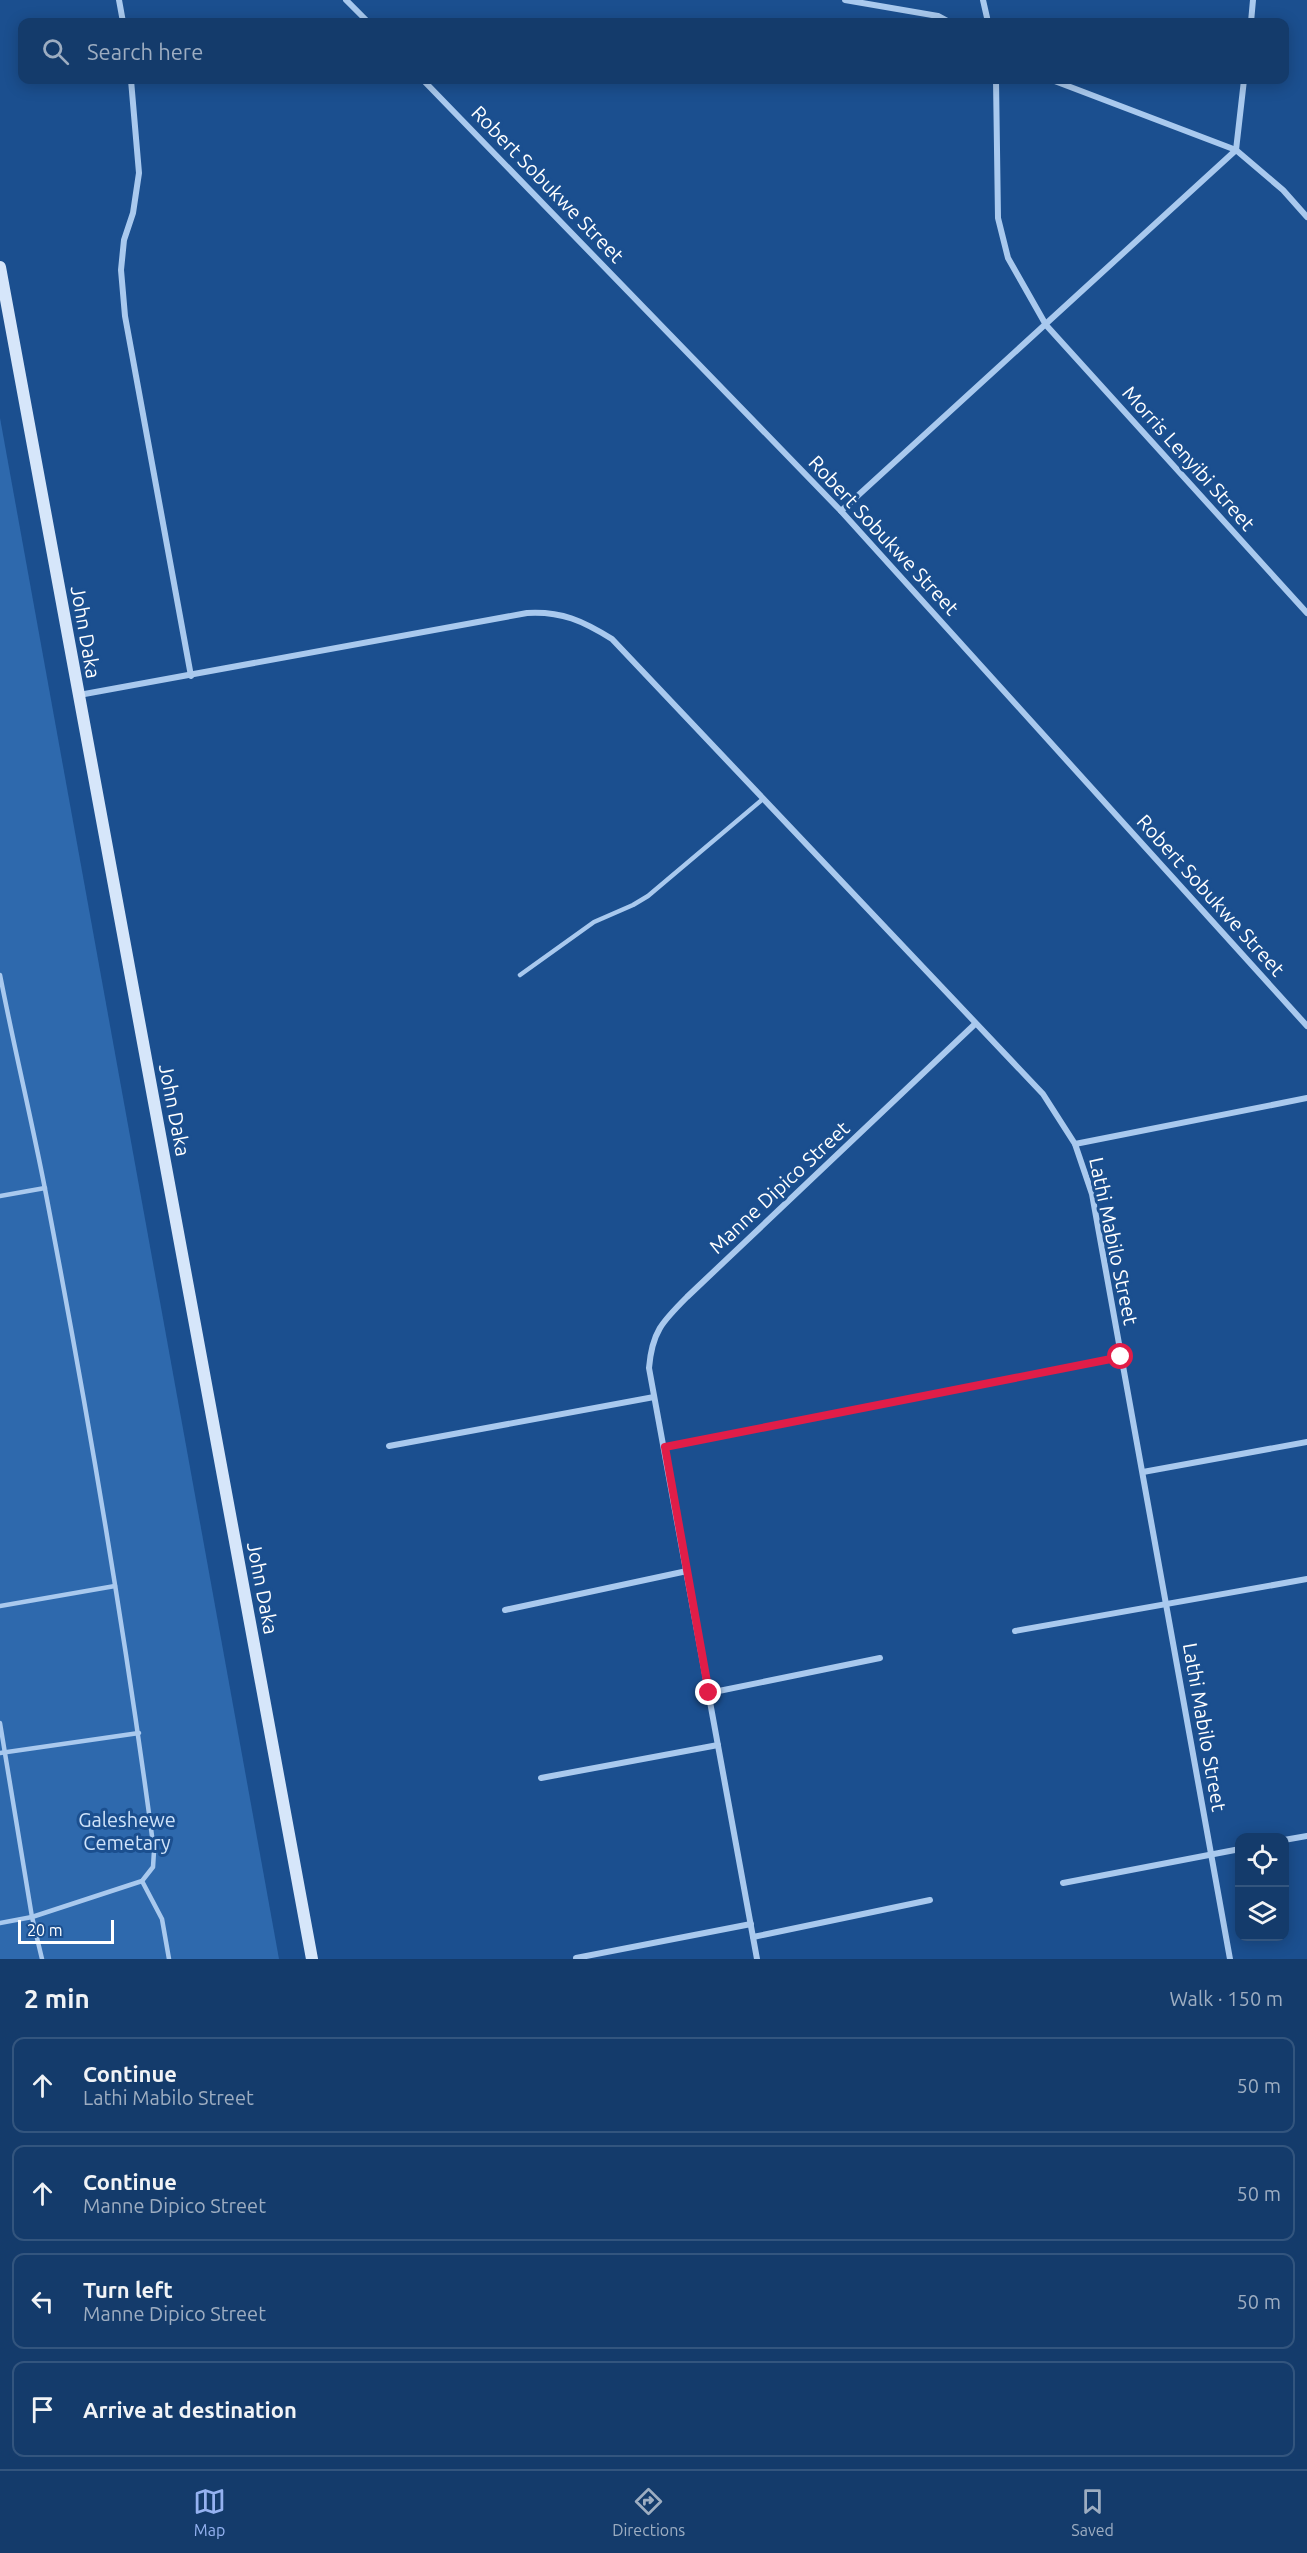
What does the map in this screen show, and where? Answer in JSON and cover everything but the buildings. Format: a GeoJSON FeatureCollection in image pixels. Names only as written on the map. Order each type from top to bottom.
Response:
{"type":"FeatureCollection","features":[{"type":"Feature","properties":{"kind":"street"},"geometry":{"type":"LineString","coordinates":[[119,0],[122,18]]}},
{"type":"Feature","properties":{"kind":"street"},"geometry":{"type":"LineString","coordinates":[[346,0],[364,18]]}},
{"type":"Feature","properties":{"kind":"street"},"geometry":{"type":"LineString","coordinates":[[845,0],[942,18]]}},
{"type":"Feature","properties":{"kind":"street"},"geometry":{"type":"LineString","coordinates":[[983,0],[987,18]]}},
{"type":"Feature","properties":{"kind":"street"},"geometry":{"type":"LineString","coordinates":[[1251,18],[1253,0]]}},
{"type":"Feature","properties":{"kind":"street"},"geometry":{"type":"LineString","coordinates":[[131,84],[139,173],[133,213],[124,240],[121,270],[125,315],[190,676]]}},
{"type":"Feature","properties":{"kind":"street","name":"Robert Sobukwe Street"},"geometry":{"type":"LineString","coordinates":[[427,84],[841,511],[1307,1026]]}},
{"type":"Feature","properties":{"kind":"street","name":"Morris Lenyibi Street"},"geometry":{"type":"LineString","coordinates":[[996,84],[998,218],[1008,258],[1046,325],[1307,613]]}},
{"type":"Feature","properties":{"kind":"street"},"geometry":{"type":"LineString","coordinates":[[1063,84],[1236,150],[1283,190],[1307,216]]}},
{"type":"Feature","properties":{"kind":"street"},"geometry":{"type":"LineString","coordinates":[[841,511],[1236,150],[1244,84]]}},
{"type":"Feature","properties":{"kind":"street","name":"John Daka"},"geometry":{"type":"LineString","coordinates":[[0,267],[312,1959]]}},
{"type":"Feature","properties":{"kind":"street","name":"Lathi Mabilo Street"},"geometry":{"type":"LineString","coordinates":[[78,696],[527,613],[549,612],[567,615],[612,639],[1043,1094],[1075,1144],[1092,1194],[1230,1959]]}},
{"type":"Feature","properties":{"kind":"street","name":"Manne Dipico Street"},"geometry":{"type":"LineString","coordinates":[[757,1959],[649,1368],[651,1342],[669,1316],[975,1024]]}},
{"type":"Feature","properties":{"kind":"street"},"geometry":{"type":"LineString","coordinates":[[1075,1144],[1307,1098]]}},
{"type":"Feature","properties":{"kind":"street"},"geometry":{"type":"LineString","coordinates":[[665,1447],[1121,1357]]}},
{"type":"Feature","properties":{"kind":"street"},"geometry":{"type":"LineString","coordinates":[[388,1446],[654,1396]]}},
{"type":"Feature","properties":{"kind":"street"},"geometry":{"type":"LineString","coordinates":[[1143,1472],[1307,1442]]}},
{"type":"Feature","properties":{"kind":"street"},"geometry":{"type":"LineString","coordinates":[[505,1610],[687,1571]]}},
{"type":"Feature","properties":{"kind":"street"},"geometry":{"type":"LineString","coordinates":[[1015,1631],[1167,1606],[1307,1579]]}},
{"type":"Feature","properties":{"kind":"street"},"geometry":{"type":"LineString","coordinates":[[709,1693],[880,1658]]}},
{"type":"Feature","properties":{"kind":"street"},"geometry":{"type":"LineString","coordinates":[[541,1778],[718,1745]]}},
{"type":"Feature","properties":{"kind":"street"},"geometry":{"type":"LineString","coordinates":[[1289,1839],[1307,1836]]}},
{"type":"Feature","properties":{"kind":"street"},"geometry":{"type":"LineString","coordinates":[[1063,1883],[1235,1850]]}},
{"type":"Feature","properties":{"kind":"street"},"geometry":{"type":"LineString","coordinates":[[753,1937],[930,1900]]}},
{"type":"Feature","properties":{"kind":"street"},"geometry":{"type":"LineString","coordinates":[[576,1958],[751,1924]]}},
{"type":"Feature","properties":{"kind":"lane"},"geometry":{"type":"LineString","coordinates":[[520,975],[594,922],[648,896],[763,799]]}},
{"type":"Feature","properties":{"kind":"lane"},"geometry":{"type":"LineString","coordinates":[[0,979],[45,1188],[115,1586],[139,1733],[154,1851],[153,1867],[142,1881],[32,1917],[0,1923]]}},
{"type":"Feature","properties":{"kind":"lane"},"geometry":{"type":"LineString","coordinates":[[0,1196],[45,1188]]}},
{"type":"Feature","properties":{"kind":"lane"},"geometry":{"type":"LineString","coordinates":[[0,1606],[115,1586]]}},
{"type":"Feature","properties":{"kind":"lane"},"geometry":{"type":"LineString","coordinates":[[0,1723],[2,1752],[32,1917],[42,1959]]}},
{"type":"Feature","properties":{"kind":"lane"},"geometry":{"type":"LineString","coordinates":[[2,1752],[139,1733]]}},
{"type":"Feature","properties":{"kind":"lane"},"geometry":{"type":"LineString","coordinates":[[142,1881],[162,1919],[169,1959]]}},
{"type":"Feature","properties":{"kind":"green space","name":"Galeshewe Cemetary"},"geometry":{"type":"Polygon","coordinates":[[[0,418],[279,1959],[0,1959],[0,418]]]}},
{"type":"Feature","properties":{"kind":"route"},"geometry":{"type":"LineString","coordinates":[[709,1693],[665,1447],[1121,1357]]}}]}
